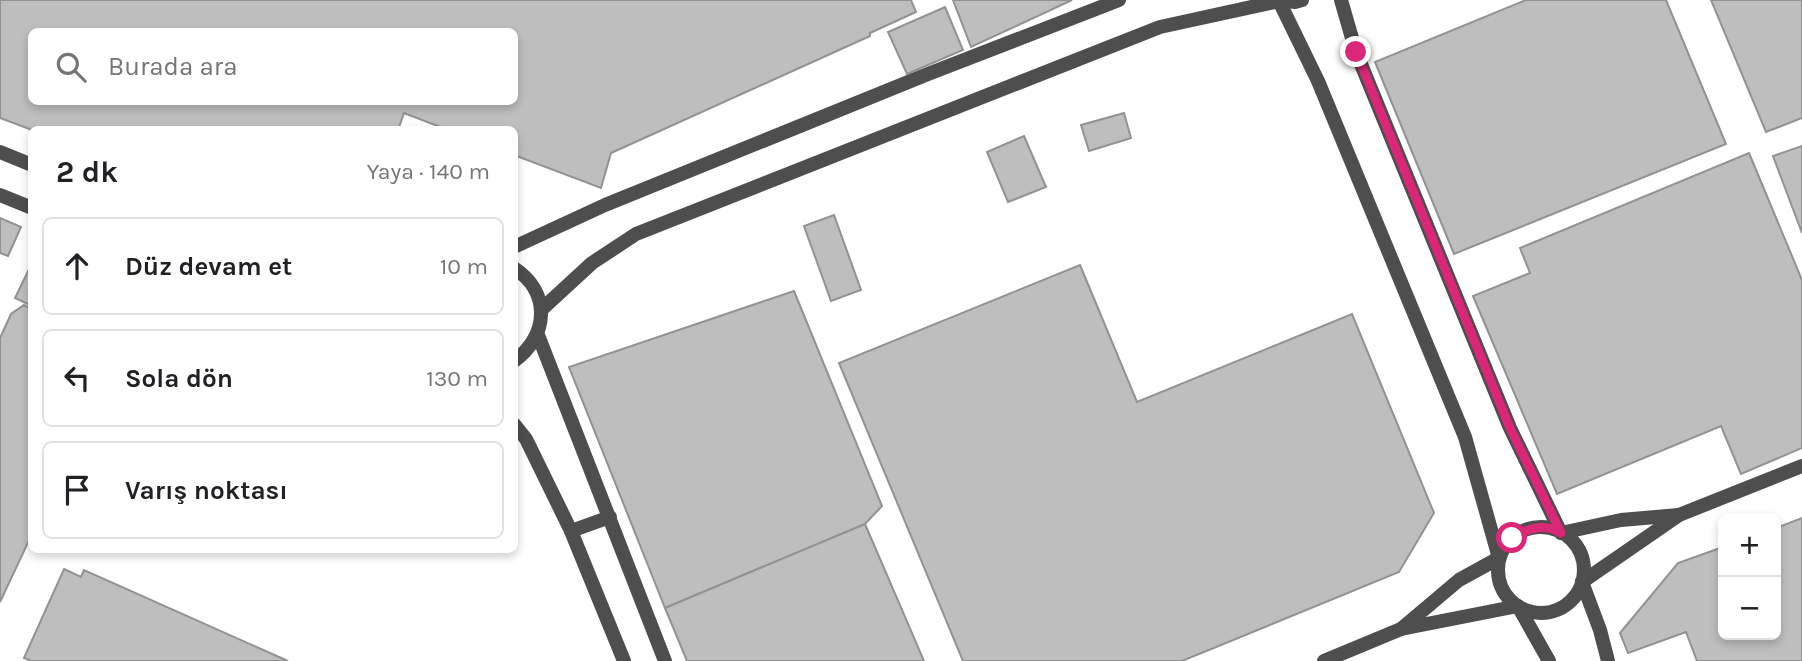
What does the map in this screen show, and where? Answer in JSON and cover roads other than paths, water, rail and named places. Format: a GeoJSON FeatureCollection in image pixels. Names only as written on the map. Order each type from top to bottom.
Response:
{"type":"FeatureCollection","features":[{"type":"Feature","properties":{"kind":"street"},"geometry":{"type":"LineString","coordinates":[[518,245],[605,205],[915,79],[1119,0]]}},
{"type":"Feature","properties":{"kind":"street"},"geometry":{"type":"LineString","coordinates":[[1279,0],[1318,81],[1465,437],[1499,558]]}},
{"type":"Feature","properties":{"kind":"street"},"geometry":{"type":"LineString","coordinates":[[542,309],[592,263],[636,234],[1160,27],[1279,0],[1302,0]]}},
{"type":"Feature","properties":{"kind":"street"},"geometry":{"type":"LineString","coordinates":[[1341,0],[1356,52],[1504,415],[1561,533]]}},
{"type":"Feature","properties":{"kind":"street"},"geometry":{"type":"LineString","coordinates":[[0,152],[28,163]]}},
{"type":"Feature","properties":{"kind":"street"},"geometry":{"type":"LineString","coordinates":[[0,195],[28,206]]}},
{"type":"Feature","properties":{"kind":"street"},"geometry":{"type":"LineString","coordinates":[[518,270],[526,275],[537,290],[542,309],[538,335],[527,352],[518,358]]}},
{"type":"Feature","properties":{"kind":"street"},"geometry":{"type":"LineString","coordinates":[[538,335],[665,661]]}},
{"type":"Feature","properties":{"kind":"street"},"geometry":{"type":"LineString","coordinates":[[518,429],[526,439],[571,531],[624,661]]}},
{"type":"Feature","properties":{"kind":"street"},"geometry":{"type":"LineString","coordinates":[[1582,582],[1679,515],[1802,466]]}},
{"type":"Feature","properties":{"kind":"street"},"geometry":{"type":"LineString","coordinates":[[1561,533],[1621,520],[1679,515]]}},
{"type":"Feature","properties":{"kind":"street"},"geometry":{"type":"LineString","coordinates":[[571,531],[610,517]]}},
{"type":"Feature","properties":{"kind":"street"},"geometry":{"type":"LineString","coordinates":[[1539,527],[1555,529],[1561,533],[1568,536],[1578,548],[1583,562],[1582,582],[1576,595],[1566,605],[1543,613],[1528,611],[1518,606],[1506,596],[1497,569],[1506,544],[1524,530],[1539,527]]}},
{"type":"Feature","properties":{"kind":"street"},"geometry":{"type":"LineString","coordinates":[[1401,629],[1459,580],[1499,558]]}},
{"type":"Feature","properties":{"kind":"street"},"geometry":{"type":"LineString","coordinates":[[1582,582],[1608,661]]}},
{"type":"Feature","properties":{"kind":"street"},"geometry":{"type":"LineString","coordinates":[[1324,661],[1401,629],[1518,606]]}},
{"type":"Feature","properties":{"kind":"street"},"geometry":{"type":"LineString","coordinates":[[1518,606],[1549,661]]}}]}
